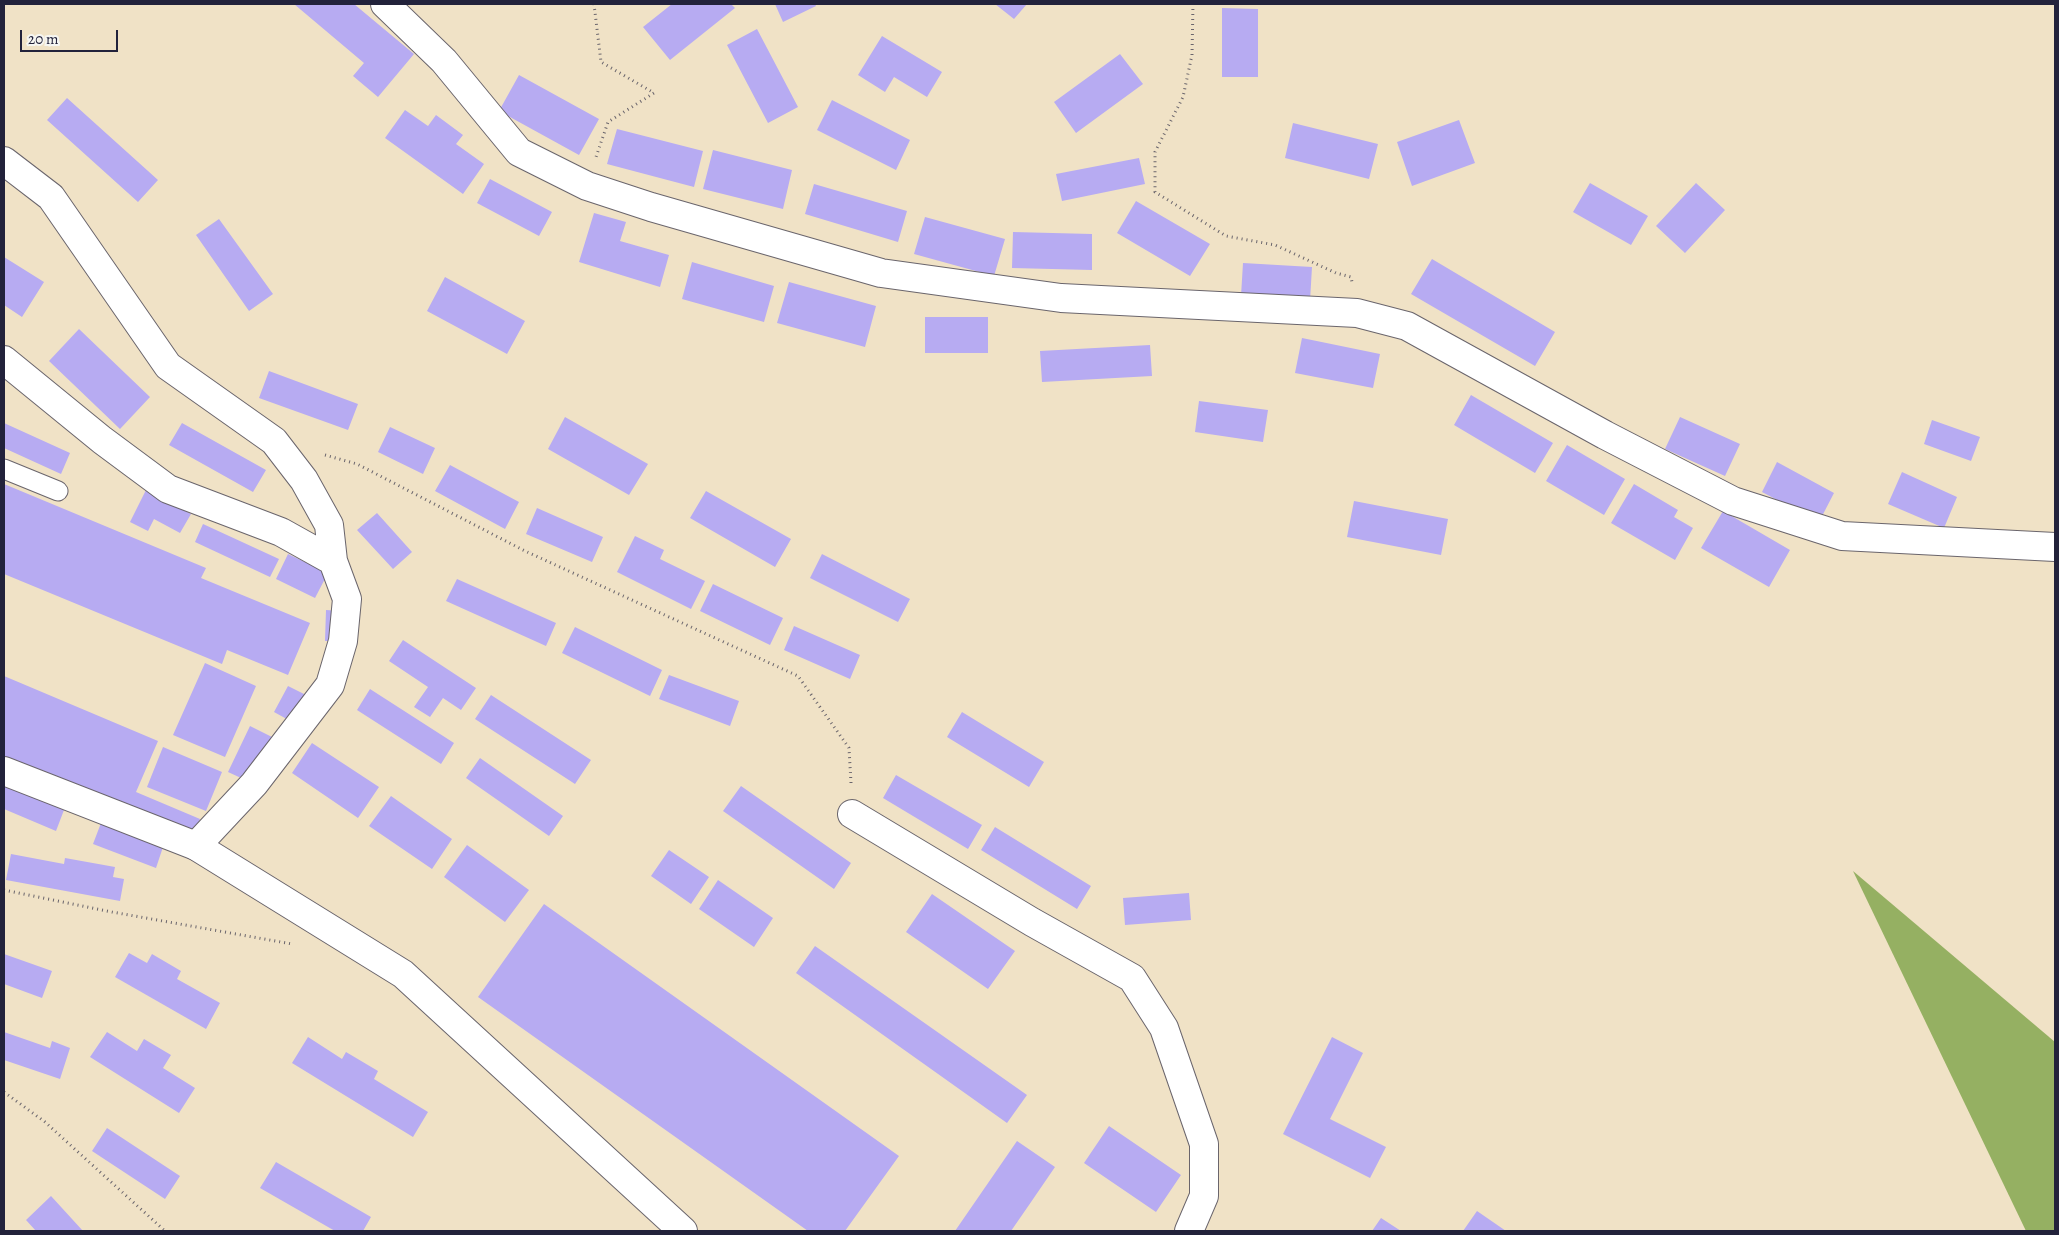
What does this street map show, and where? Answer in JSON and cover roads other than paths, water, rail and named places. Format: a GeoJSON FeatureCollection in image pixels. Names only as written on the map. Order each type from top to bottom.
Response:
{"type":"FeatureCollection","features":[{"type":"Feature","properties":{"kind":"street"},"geometry":{"type":"LineString","coordinates":[[385,4],[444,61],[519,152],[587,186],[651,207],[881,274],[1061,298],[1357,313],[1407,326],[1605,435],[1733,501],[1842,536],[2055,547]]}},
{"type":"Feature","properties":{"kind":"street"},"geometry":{"type":"LineString","coordinates":[[4,161],[51,197],[168,366],[274,441],[304,480],[329,526],[333,561],[347,599],[343,640],[330,685],[254,784],[196,846]]}},
{"type":"Feature","properties":{"kind":"street"},"geometry":{"type":"LineString","coordinates":[[4,360],[102,440],[168,489],[281,532],[333,561]]}},
{"type":"Feature","properties":{"kind":"street"},"geometry":{"type":"LineString","coordinates":[[4,771],[196,846],[403,974],[683,1231]]}},
{"type":"Feature","properties":{"kind":"street"},"geometry":{"type":"LineString","coordinates":[[852,814],[1032,922],[1132,978],[1164,1028],[1204,1144],[1204,1196],[1190,1231]]}},
{"type":"Feature","properties":{"kind":"lane"},"geometry":{"type":"LineString","coordinates":[[4,469],[58,491]]}}]}
